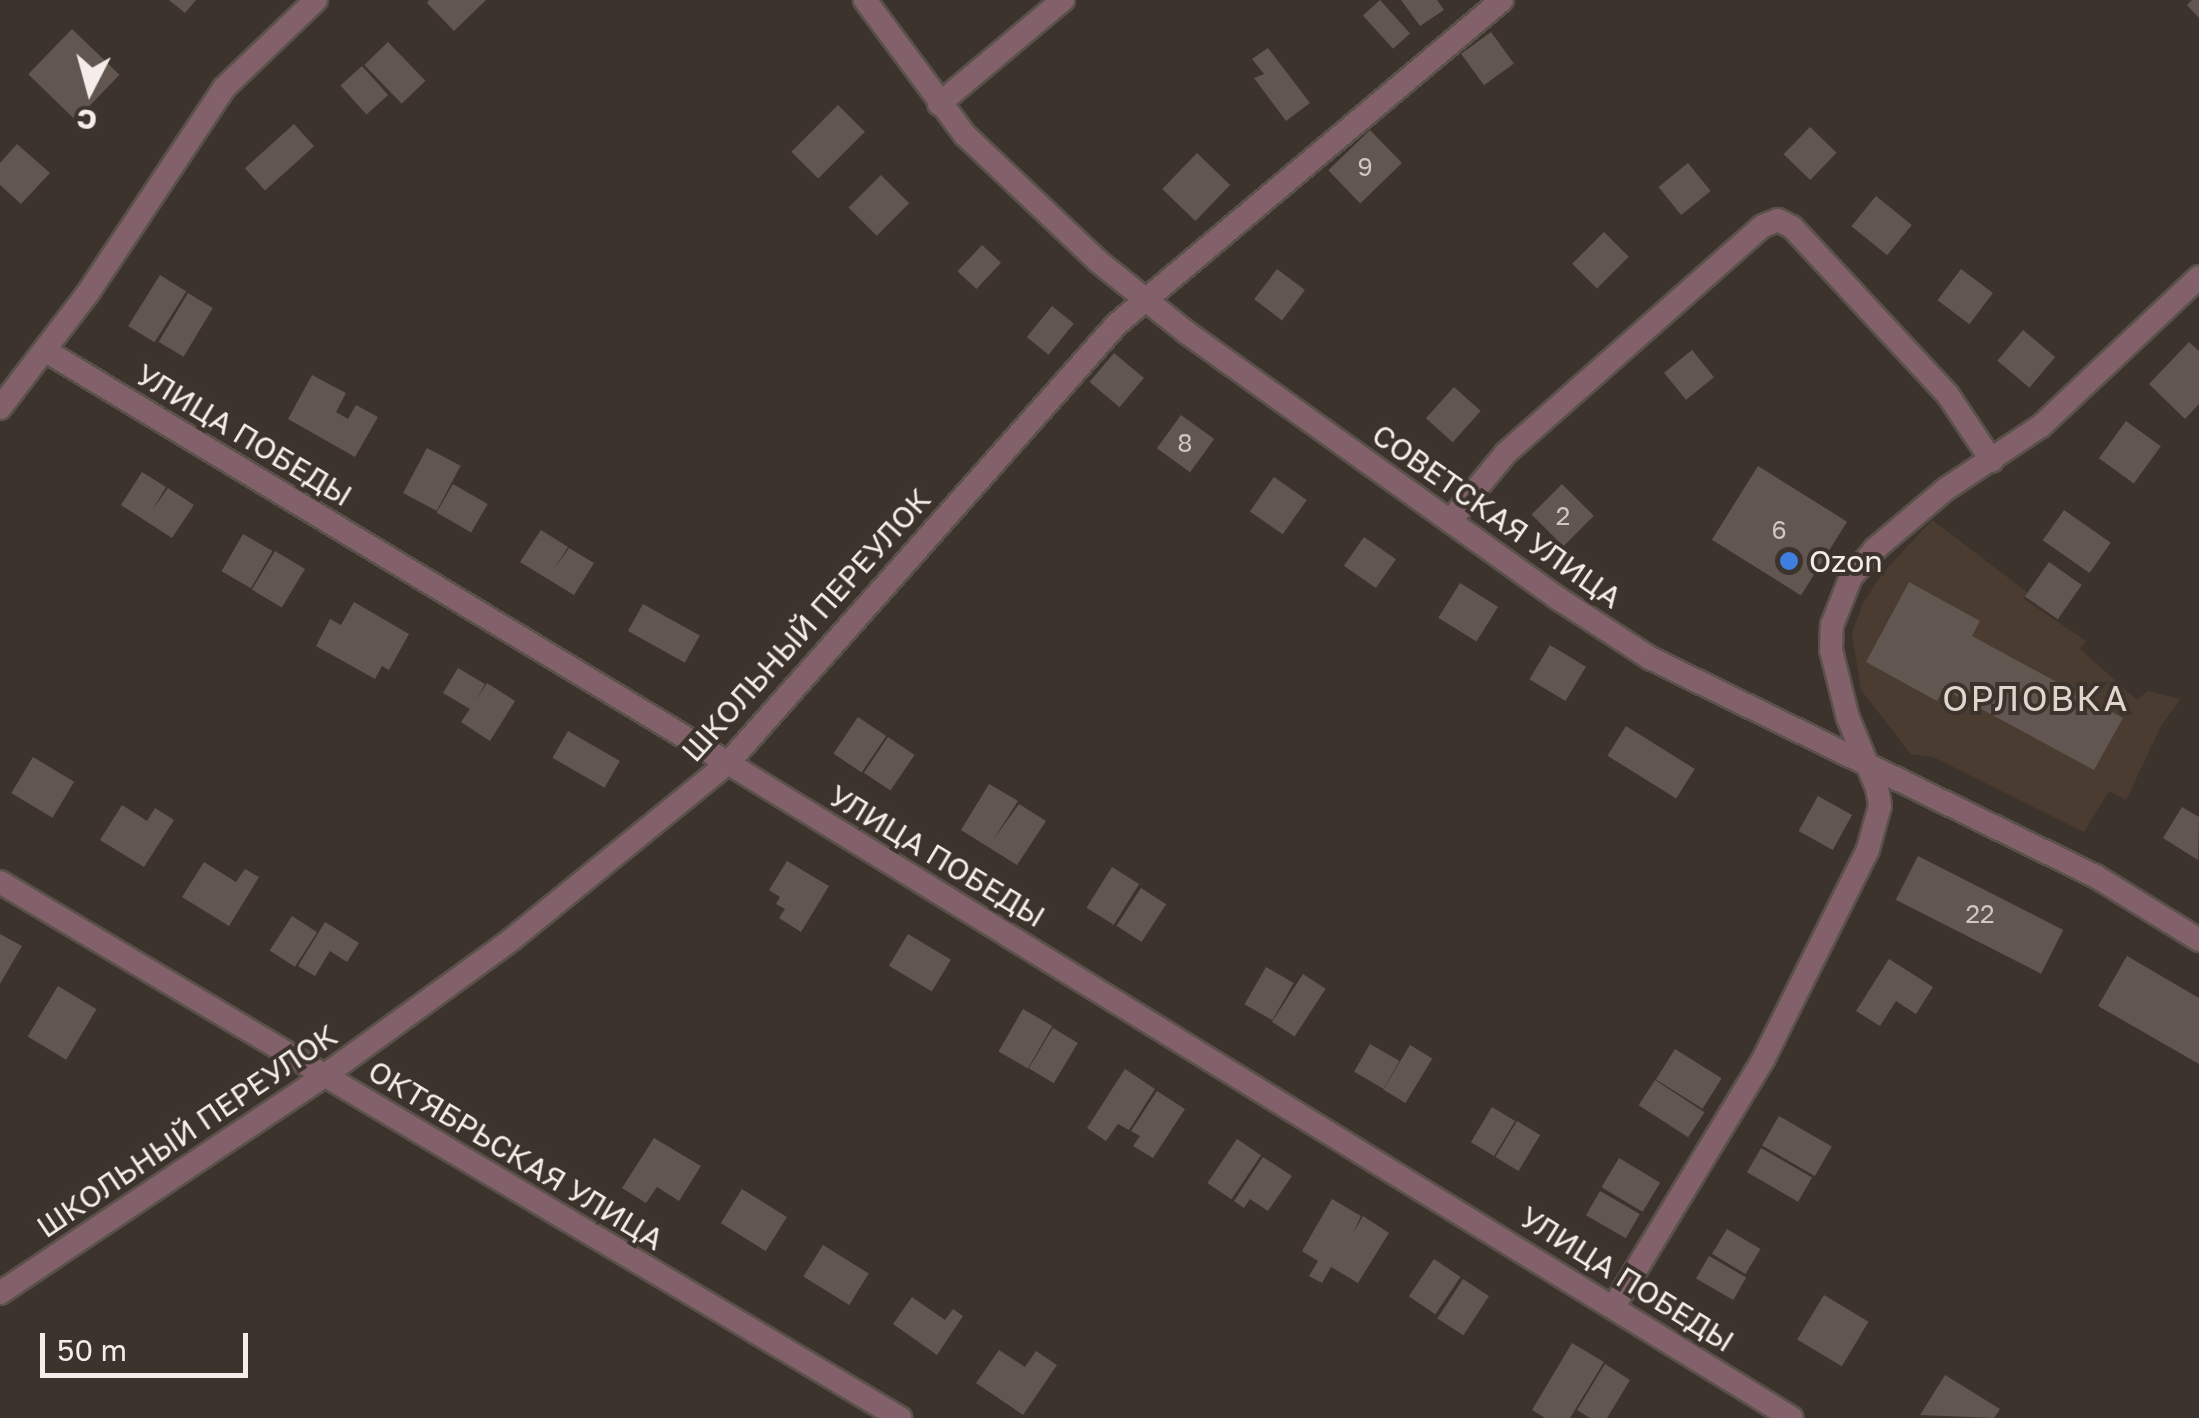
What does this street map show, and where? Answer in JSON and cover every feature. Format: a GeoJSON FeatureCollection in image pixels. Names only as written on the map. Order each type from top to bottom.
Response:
{"type":"FeatureCollection","features":[{"type":"Feature","properties":{"kind":"street"},"geometry":{"type":"LineString","coordinates":[[0,408],[46,350],[224,88],[316,0]]}},
{"type":"Feature","properties":{"kind":"street","name":"СОВЕТСКАЯ УЛИЦА"},"geometry":{"type":"LineString","coordinates":[[865,0],[939,104],[978,148],[1146,300],[1450,521],[1650,658],[2095,876],[2199,940]]}},
{"type":"Feature","properties":{"kind":"street"},"geometry":{"type":"LineString","coordinates":[[939,104],[1063,0]]}},
{"type":"Feature","properties":{"kind":"street","name":"ШКОЛЬНЫЙ ПЕРЕУЛОК"},"geometry":{"type":"LineString","coordinates":[[0,1293],[324,1076],[510,940],[728,763],[1094,347],[1502,0]]}},
{"type":"Feature","properties":{"kind":"street"},"geometry":{"type":"LineString","coordinates":[[1450,521],[1506,452],[1763,226],[1778,220],[1792,227],[1948,395],[1992,460]]}},
{"type":"Feature","properties":{"kind":"street"},"geometry":{"type":"LineString","coordinates":[[1614,1306],[1763,1060],[1868,849],[1880,806],[1848,718],[1831,650],[1832,626],[1852,578],[1876,549],[1946,489],[2041,426],[2199,277]]}},
{"type":"Feature","properties":{"kind":"street","name":"УЛИЦА ПОБЕДЫ"},"geometry":{"type":"LineString","coordinates":[[46,350],[728,763],[1792,1418]]}},
{"type":"Feature","properties":{"kind":"street","name":"ОКТЯБРЬСКАЯ УЛИЦА"},"geometry":{"type":"LineString","coordinates":[[0,882],[900,1418]]}},
{"type":"Feature","properties":{"kind":"shaded area"},"geometry":{"type":"Polygon","coordinates":[[[1932,520],[2027,592],[2024,599],[2086,641],[2080,649],[2137,700],[2148,691],[2180,699],[2161,726],[2126,800],[2109,791],[2084,832],[1933,757],[1911,754],[1861,690],[1852,633],[1863,603],[1882,574],[1932,520]]]}},
{"type":"Feature","properties":{"kind":"building"},"geometry":{"type":"Polygon","coordinates":[[[169,0],[196,0],[185,13],[169,0]]]}},
{"type":"Feature","properties":{"kind":"building"},"geometry":{"type":"Polygon","coordinates":[[[486,0],[454,31],[427,3],[486,0]]]}},
{"type":"Feature","properties":{"kind":"building"},"geometry":{"type":"Polygon","coordinates":[[[1380,0],[1410,33],[1393,49],[1363,15],[1380,0]]]}},
{"type":"Feature","properties":{"kind":"building"},"geometry":{"type":"Polygon","coordinates":[[[1401,0],[1437,0],[1444,10],[1420,26],[1401,0]]]}},
{"type":"Feature","properties":{"kind":"building"},"geometry":{"type":"Polygon","coordinates":[[[2199,0],[2199,18],[2187,5],[2199,0]]]}},
{"type":"Feature","properties":{"kind":"building"},"geometry":{"type":"Polygon","coordinates":[[[72,29],[119,75],[76,120],[28,74],[72,29]]]}},
{"type":"Feature","properties":{"kind":"building"},"geometry":{"type":"Polygon","coordinates":[[[1491,32],[1514,64],[1484,85],[1461,54],[1491,32]]]}},
{"type":"Feature","properties":{"kind":"building"},"geometry":{"type":"Polygon","coordinates":[[[388,42],[426,81],[402,104],[364,65],[388,42]]]}},
{"type":"Feature","properties":{"kind":"building"},"geometry":{"type":"Polygon","coordinates":[[[1268,48],[1310,103],[1286,121],[1254,78],[1264,74],[1252,59],[1268,48]]]}},
{"type":"Feature","properties":{"kind":"building"},"geometry":{"type":"Polygon","coordinates":[[[362,66],[388,95],[367,114],[340,85],[362,66]]]}},
{"type":"Feature","properties":{"kind":"building"},"geometry":{"type":"Polygon","coordinates":[[[838,105],[865,132],[818,179],[791,152],[838,105]]]}},
{"type":"Feature","properties":{"kind":"building"},"geometry":{"type":"Polygon","coordinates":[[[294,124],[314,146],[265,190],[245,168],[294,124]]]}},
{"type":"Feature","properties":{"kind":"building"},"geometry":{"type":"Polygon","coordinates":[[[1810,127],[1837,153],[1810,180],[1784,154],[1810,127]]]}},
{"type":"Feature","properties":{"kind":"building"},"geometry":{"type":"Polygon","coordinates":[[[1370,130],[1402,163],[1360,203],[1328,170],[1370,130]]]}},
{"type":"Feature","properties":{"kind":"building"},"geometry":{"type":"Polygon","coordinates":[[[17,144],[50,173],[21,204],[0,185],[0,163],[17,144]]]}},
{"type":"Feature","properties":{"kind":"building"},"geometry":{"type":"Polygon","coordinates":[[[1197,153],[1230,185],[1195,221],[1162,189],[1197,153]]]}},
{"type":"Feature","properties":{"kind":"building"},"geometry":{"type":"Polygon","coordinates":[[[1688,163],[1711,191],[1681,215],[1658,187],[1688,163]]]}},
{"type":"Feature","properties":{"kind":"building"},"geometry":{"type":"Polygon","coordinates":[[[881,175],[909,203],[877,236],[848,208],[881,175]]]}},
{"type":"Feature","properties":{"kind":"building"},"geometry":{"type":"Polygon","coordinates":[[[1876,196],[1912,225],[1887,255],[1851,226],[1876,196]]]}},
{"type":"Feature","properties":{"kind":"building"},"geometry":{"type":"Polygon","coordinates":[[[1604,232],[1629,257],[1597,289],[1572,264],[1604,232]]]}},
{"type":"Feature","properties":{"kind":"building"},"geometry":{"type":"Polygon","coordinates":[[[982,245],[1001,263],[976,289],[957,271],[982,245]]]}},
{"type":"Feature","properties":{"kind":"building"},"geometry":{"type":"Polygon","coordinates":[[[1277,269],[1305,290],[1282,320],[1254,299],[1277,269]]]}},
{"type":"Feature","properties":{"kind":"building"},"geometry":{"type":"Polygon","coordinates":[[[1961,269],[1993,293],[1969,324],[1938,300],[1961,269]]]}},
{"type":"Feature","properties":{"kind":"building"},"geometry":{"type":"Polygon","coordinates":[[[160,275],[186,291],[154,342],[128,326],[160,275]]]}},
{"type":"Feature","properties":{"kind":"building"},"geometry":{"type":"Polygon","coordinates":[[[188,293],[213,308],[184,357],[159,342],[188,293]]]}},
{"type":"Feature","properties":{"kind":"building"},"geometry":{"type":"Polygon","coordinates":[[[1052,306],[1074,324],[1049,355],[1027,337],[1052,306]]]}},
{"type":"Feature","properties":{"kind":"building"},"geometry":{"type":"Polygon","coordinates":[[[2023,330],[2055,357],[2029,388],[1997,361],[2023,330]]]}},
{"type":"Feature","properties":{"kind":"building"},"geometry":{"type":"Polygon","coordinates":[[[2189,342],[2199,351],[2199,404],[2185,419],[2149,384],[2189,342]]]}},
{"type":"Feature","properties":{"kind":"building"},"geometry":{"type":"Polygon","coordinates":[[[1692,350],[1714,377],[1686,400],[1664,373],[1692,350]]]}},
{"type":"Feature","properties":{"kind":"building"},"geometry":{"type":"Polygon","coordinates":[[[1114,353],[1144,378],[1119,407],[1090,382],[1114,353]]]}},
{"type":"Feature","properties":{"kind":"building"},"geometry":{"type":"Polygon","coordinates":[[[312,375],[346,393],[336,412],[348,419],[356,405],[378,417],[355,457],[288,419],[312,375]]]}},
{"type":"Feature","properties":{"kind":"building"},"geometry":{"type":"Polygon","coordinates":[[[1454,387],[1481,411],[1453,442],[1426,418],[1454,387]]]}},
{"type":"Feature","properties":{"kind":"building"},"geometry":{"type":"Polygon","coordinates":[[[1181,415],[1214,439],[1190,472],[1157,448],[1181,415]]]}},
{"type":"Feature","properties":{"kind":"building"},"geometry":{"type":"Polygon","coordinates":[[[2126,421],[2161,446],[2134,483],[2099,458],[2126,421]]]}},
{"type":"Feature","properties":{"kind":"building"},"geometry":{"type":"Polygon","coordinates":[[[427,448],[461,466],[437,511],[403,493],[427,448]]]}},
{"type":"Feature","properties":{"kind":"building"},"geometry":{"type":"Polygon","coordinates":[[[1758,466],[1847,522],[1801,595],[1712,540],[1758,466]]]}},
{"type":"Feature","properties":{"kind":"building"},"geometry":{"type":"Polygon","coordinates":[[[142,472],[166,487],[153,509],[168,488],[194,505],[172,538],[121,505],[142,472]]]}},
{"type":"Feature","properties":{"kind":"building"},"geometry":{"type":"Polygon","coordinates":[[[1274,477],[1307,500],[1283,534],[1250,511],[1274,477]]]}},
{"type":"Feature","properties":{"kind":"building"},"geometry":{"type":"Polygon","coordinates":[[[453,484],[488,504],[471,533],[436,513],[453,484]]]}},
{"type":"Feature","properties":{"kind":"building"},"geometry":{"type":"Polygon","coordinates":[[[1562,484],[1594,516],[1563,546],[1532,514],[1562,484]]]}},
{"type":"Feature","properties":{"kind":"building"},"geometry":{"type":"Polygon","coordinates":[[[2064,510],[2111,543],[2089,573],[2043,540],[2064,510]]]}},
{"type":"Feature","properties":{"kind":"building"},"geometry":{"type":"Polygon","coordinates":[[[541,530],[568,547],[554,569],[569,548],[594,563],[574,595],[520,562],[541,530]]]}},
{"type":"Feature","properties":{"kind":"building"},"geometry":{"type":"Polygon","coordinates":[[[243,534],[272,551],[251,588],[222,571],[243,534]]]}},
{"type":"Feature","properties":{"kind":"building"},"geometry":{"type":"Polygon","coordinates":[[[1364,537],[1396,559],[1376,588],[1344,566],[1364,537]]]}},
{"type":"Feature","properties":{"kind":"building"},"geometry":{"type":"Polygon","coordinates":[[[275,551],[305,569],[282,608],[252,590],[275,551]]]}},
{"type":"Feature","properties":{"kind":"building"},"geometry":{"type":"Polygon","coordinates":[[[2049,562],[2082,585],[2058,619],[2025,596],[2049,562]]]}},
{"type":"Feature","properties":{"kind":"building"},"geometry":{"type":"Polygon","coordinates":[[[1909,582],[1980,621],[1972,636],[2123,718],[2094,770],[1944,689],[1937,701],[1866,662],[1909,582]]]}},
{"type":"Feature","properties":{"kind":"building"},"geometry":{"type":"Polygon","coordinates":[[[1460,583],[1498,607],[1476,642],[1438,618],[1460,583]]]}},
{"type":"Feature","properties":{"kind":"building"},"geometry":{"type":"Polygon","coordinates":[[[354,602],[409,634],[389,670],[382,666],[375,679],[316,646],[330,619],[341,625],[354,602]]]}},
{"type":"Feature","properties":{"kind":"building"},"geometry":{"type":"Polygon","coordinates":[[[643,604],[700,636],[685,663],[628,631],[643,604]]]}},
{"type":"Feature","properties":{"kind":"building"},"geometry":{"type":"Polygon","coordinates":[[[1550,645],[1586,667],[1565,701],[1529,679],[1550,645]]]}},
{"type":"Feature","properties":{"kind":"building"},"geometry":{"type":"Polygon","coordinates":[[[458,668],[485,684],[476,700],[487,683],[515,701],[490,741],[461,722],[470,709],[443,693],[458,668]]]}},
{"type":"Feature","properties":{"kind":"building"},"geometry":{"type":"Polygon","coordinates":[[[858,717],[886,736],[862,772],[833,753],[858,717]]]}},
{"type":"Feature","properties":{"kind":"building"},"geometry":{"type":"Polygon","coordinates":[[[1626,726],[1695,769],[1676,799],[1607,756],[1626,726]]]}},
{"type":"Feature","properties":{"kind":"building"},"geometry":{"type":"Polygon","coordinates":[[[568,731],[620,761],[604,788],[552,758],[568,731]]]}},
{"type":"Feature","properties":{"kind":"building"},"geometry":{"type":"Polygon","coordinates":[[[888,737],[915,755],[890,791],[864,773],[888,737]]]}},
{"type":"Feature","properties":{"kind":"building"},"geometry":{"type":"Polygon","coordinates":[[[33,757],[74,782],[53,818],[11,793],[33,757]]]}},
{"type":"Feature","properties":{"kind":"building"},"geometry":{"type":"Polygon","coordinates":[[[989,784],[1018,801],[993,840],[1019,804],[1046,821],[1017,865],[961,830],[989,784]]]}},
{"type":"Feature","properties":{"kind":"building"},"geometry":{"type":"Polygon","coordinates":[[[1818,796],[1852,815],[1833,850],[1799,831],[1818,796]]]}},
{"type":"Feature","properties":{"kind":"building"},"geometry":{"type":"Polygon","coordinates":[[[122,805],[147,821],[155,808],[174,820],[144,867],[100,840],[122,805]]]}},
{"type":"Feature","properties":{"kind":"building"},"geometry":{"type":"Polygon","coordinates":[[[2182,807],[2199,817],[2198,860],[2163,838],[2182,807]]]}},
{"type":"Feature","properties":{"kind":"building"},"geometry":{"type":"Polygon","coordinates":[[[1918,856],[2063,930],[2041,974],[1896,900],[1918,856]]]}},
{"type":"Feature","properties":{"kind":"building"},"geometry":{"type":"Polygon","coordinates":[[[787,861],[829,886],[801,932],[779,918],[785,909],[776,904],[780,897],[769,890],[787,861]]]}},
{"type":"Feature","properties":{"kind":"building"},"geometry":{"type":"Polygon","coordinates":[[[204,862],[236,882],[245,869],[259,877],[229,926],[182,897],[204,862]]]}},
{"type":"Feature","properties":{"kind":"building"},"geometry":{"type":"Polygon","coordinates":[[[1112,867],[1139,884],[1114,925],[1087,908],[1112,867]]]}},
{"type":"Feature","properties":{"kind":"building"},"geometry":{"type":"Polygon","coordinates":[[[1141,888],[1166,904],[1142,942],[1116,926],[1141,888]]]}},
{"type":"Feature","properties":{"kind":"building"},"geometry":{"type":"Polygon","coordinates":[[[292,916],[317,932],[295,967],[270,950],[292,916]]]}},
{"type":"Feature","properties":{"kind":"building"},"geometry":{"type":"Polygon","coordinates":[[[325,922],[359,943],[347,962],[330,951],[315,976],[298,966],[325,922]]]}},
{"type":"Feature","properties":{"kind":"building"},"geometry":{"type":"Polygon","coordinates":[[[0,934],[22,946],[0,984],[0,934]]]}},
{"type":"Feature","properties":{"kind":"building"},"geometry":{"type":"Polygon","coordinates":[[[908,934],[951,960],[932,991],[889,966],[908,934]]]}},
{"type":"Feature","properties":{"kind":"building"},"geometry":{"type":"Polygon","coordinates":[[[2127,956],[2199,998],[2199,1064],[2098,1006],[2127,956]]]}},
{"type":"Feature","properties":{"kind":"building"},"geometry":{"type":"Polygon","coordinates":[[[1889,959],[1933,987],[1916,1014],[1896,1001],[1880,1026],[1856,1011],[1889,959]]]}},
{"type":"Feature","properties":{"kind":"building"},"geometry":{"type":"Polygon","coordinates":[[[1266,967],[1294,983],[1272,1020],[1244,1004],[1266,967]]]}},
{"type":"Feature","properties":{"kind":"building"},"geometry":{"type":"Polygon","coordinates":[[[1303,974],[1326,989],[1295,1037],[1272,1022],[1303,974]]]}},
{"type":"Feature","properties":{"kind":"building"},"geometry":{"type":"Polygon","coordinates":[[[58,986],[97,1009],[66,1060],[28,1037],[58,986]]]}},
{"type":"Feature","properties":{"kind":"building"},"geometry":{"type":"Polygon","coordinates":[[[1023,1009],[1052,1026],[1028,1068],[999,1051],[1023,1009]]]}},
{"type":"Feature","properties":{"kind":"building"},"geometry":{"type":"Polygon","coordinates":[[[1053,1028],[1078,1043],[1054,1083],[1029,1068],[1053,1028]]]}},
{"type":"Feature","properties":{"kind":"building"},"geometry":{"type":"Polygon","coordinates":[[[1370,1044],[1399,1061],[1383,1089],[1354,1072],[1370,1044]]]}},
{"type":"Feature","properties":{"kind":"building"},"geometry":{"type":"Polygon","coordinates":[[[1410,1045],[1432,1058],[1406,1103],[1383,1090],[1410,1045]]]}},
{"type":"Feature","properties":{"kind":"building"},"geometry":{"type":"Polygon","coordinates":[[[1675,1049],[1722,1078],[1703,1109],[1656,1080],[1675,1049]]]}},
{"type":"Feature","properties":{"kind":"building"},"geometry":{"type":"Polygon","coordinates":[[[1125,1069],[1155,1089],[1129,1130],[1118,1124],[1106,1141],[1087,1128],[1125,1069]]]}},
{"type":"Feature","properties":{"kind":"building"},"geometry":{"type":"Polygon","coordinates":[[[1655,1080],[1704,1112],[1688,1137],[1639,1105],[1655,1080]]]}},
{"type":"Feature","properties":{"kind":"building"},"geometry":{"type":"Polygon","coordinates":[[[1157,1091],[1185,1109],[1153,1158],[1133,1146],[1140,1136],[1131,1131],[1157,1091]]]}},
{"type":"Feature","properties":{"kind":"building"},"geometry":{"type":"Polygon","coordinates":[[[1492,1107],[1515,1121],[1494,1156],[1471,1142],[1492,1107]]]}},
{"type":"Feature","properties":{"kind":"building"},"geometry":{"type":"Polygon","coordinates":[[[1779,1116],[1832,1146],[1815,1176],[1762,1145],[1779,1116]]]}},
{"type":"Feature","properties":{"kind":"building"},"geometry":{"type":"Polygon","coordinates":[[[1517,1121],[1540,1135],[1519,1171],[1495,1157],[1517,1121]]]}},
{"type":"Feature","properties":{"kind":"building"},"geometry":{"type":"Polygon","coordinates":[[[654,1138],[701,1166],[679,1201],[657,1187],[646,1203],[622,1188],[654,1138]]]}},
{"type":"Feature","properties":{"kind":"building"},"geometry":{"type":"Polygon","coordinates":[[[1237,1139],[1261,1155],[1231,1199],[1207,1183],[1237,1139]]]}},
{"type":"Feature","properties":{"kind":"building"},"geometry":{"type":"Polygon","coordinates":[[[1761,1148],[1812,1178],[1798,1202],[1747,1172],[1761,1148]]]}},
{"type":"Feature","properties":{"kind":"building"},"geometry":{"type":"Polygon","coordinates":[[[1263,1157],[1292,1176],[1268,1211],[1250,1199],[1244,1208],[1234,1201],[1263,1157]]]}},
{"type":"Feature","properties":{"kind":"building"},"geometry":{"type":"Polygon","coordinates":[[[1619,1158],[1660,1183],[1643,1212],[1601,1187],[1619,1158]]]}},
{"type":"Feature","properties":{"kind":"building"},"geometry":{"type":"Polygon","coordinates":[[[742,1189],[787,1217],[766,1251],[721,1223],[742,1189]]]}},
{"type":"Feature","properties":{"kind":"building"},"geometry":{"type":"Polygon","coordinates":[[[1600,1191],[1640,1214],[1626,1238],[1586,1215],[1600,1191]]]}},
{"type":"Feature","properties":{"kind":"building"},"geometry":{"type":"Polygon","coordinates":[[[1332,1199],[1361,1216],[1353,1233],[1363,1216],[1389,1233],[1358,1283],[1331,1267],[1322,1283],[1309,1276],[1318,1261],[1302,1251],[1332,1199]]]}},
{"type":"Feature","properties":{"kind":"building"},"geometry":{"type":"Polygon","coordinates":[[[1727,1229],[1760,1249],[1745,1274],[1712,1254],[1727,1229]]]}},
{"type":"Feature","properties":{"kind":"building"},"geometry":{"type":"Polygon","coordinates":[[[823,1245],[869,1274],[849,1305],[803,1276],[823,1245]]]}},
{"type":"Feature","properties":{"kind":"building"},"geometry":{"type":"Polygon","coordinates":[[[1709,1256],[1746,1278],[1733,1300],[1696,1279],[1709,1256]]]}},
{"type":"Feature","properties":{"kind":"building"},"geometry":{"type":"Polygon","coordinates":[[[1434,1259],[1461,1277],[1435,1314],[1409,1296],[1434,1259]]]}},
{"type":"Feature","properties":{"kind":"building"},"geometry":{"type":"Polygon","coordinates":[[[1463,1279],[1489,1296],[1463,1335],[1437,1318],[1463,1279]]]}},
{"type":"Feature","properties":{"kind":"building"},"geometry":{"type":"Polygon","coordinates":[[[1824,1295],[1869,1322],[1842,1366],[1797,1340],[1824,1295]]]}},
{"type":"Feature","properties":{"kind":"building"},"geometry":{"type":"Polygon","coordinates":[[[912,1297],[945,1320],[953,1309],[963,1316],[937,1355],[893,1324],[912,1297]]]}},
{"type":"Feature","properties":{"kind":"building"},"geometry":{"type":"Polygon","coordinates":[[[1572,1343],[1604,1362],[1570,1418],[1545,1418],[1532,1410],[1572,1343]]]}},
{"type":"Feature","properties":{"kind":"building"},"geometry":{"type":"Polygon","coordinates":[[[999,1350],[1025,1367],[1036,1351],[1057,1365],[1023,1415],[976,1383],[999,1350]]]}},
{"type":"Feature","properties":{"kind":"building"},"geometry":{"type":"Polygon","coordinates":[[[1605,1364],[1630,1380],[1607,1418],[1590,1418],[1577,1410],[1605,1364]]]}},
{"type":"Feature","properties":{"kind":"building"},"geometry":{"type":"Polygon","coordinates":[[[1945,1375],[2000,1409],[1994,1418],[1920,1415],[1945,1375]]]}},
{"type":"Feature","properties":{"kind":"place","name":"Ozon"},"geometry":{"type":"Point","coordinates":[1789,561]}},
{"type":"Feature","properties":{"kind":"district","name":"ОРЛОВКА"},"geometry":{"type":"Point","coordinates":[2036,698]}}]}
